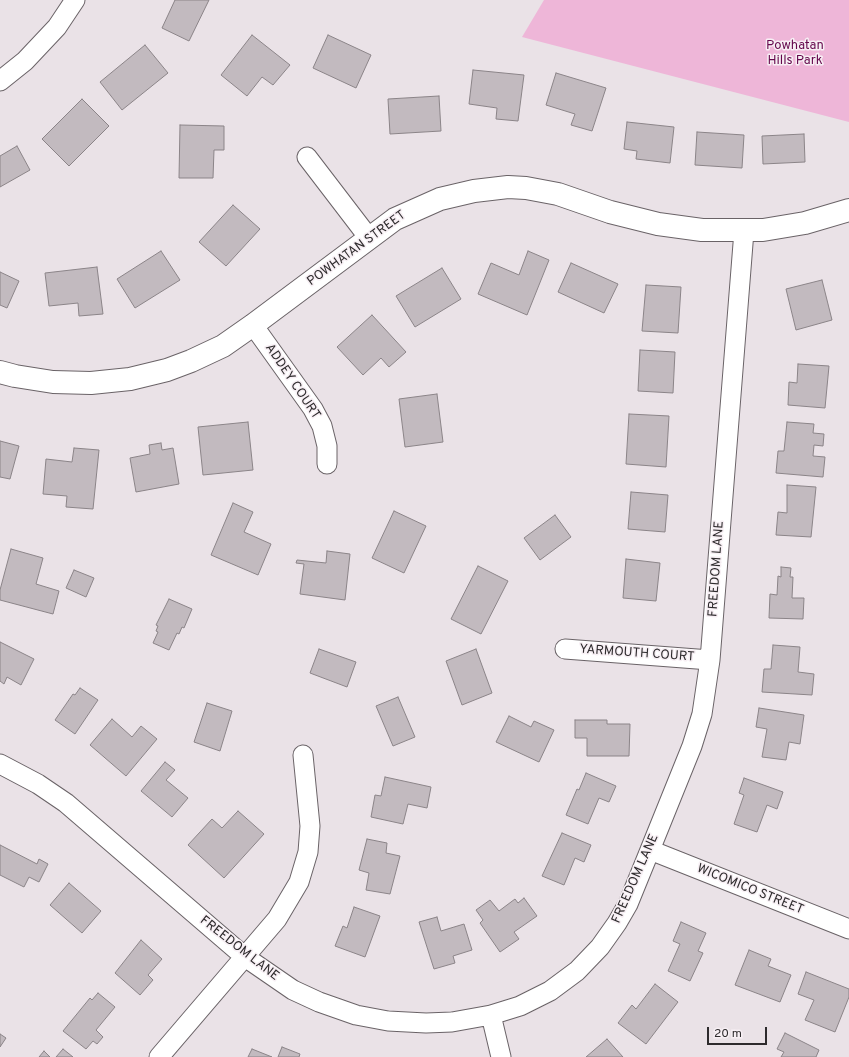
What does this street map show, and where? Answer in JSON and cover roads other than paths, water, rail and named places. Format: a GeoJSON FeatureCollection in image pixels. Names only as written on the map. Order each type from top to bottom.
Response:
{"type":"FeatureCollection","features":[{"type":"Feature","properties":{"kind":"street"},"geometry":{"type":"LineString","coordinates":[[0,81],[25,60],[57,27],[75,0]]}},
{"type":"Feature","properties":{"kind":"street"},"geometry":{"type":"LineString","coordinates":[[307,157],[369,238]]}},
{"type":"Feature","properties":{"kind":"street","name":"POWHATAN STREET"},"geometry":{"type":"LineString","coordinates":[[0,372],[53,382],[91,383],[130,379],[167,370],[191,361],[223,346],[399,216],[440,199],[474,191],[508,187],[526,188],[558,194],[610,212],[658,224],[702,230],[744,231],[805,223],[849,210]]}},
{"type":"Feature","properties":{"kind":"street","name":"FREEDOM LANE"},"geometry":{"type":"LineString","coordinates":[[0,764],[38,784],[66,803],[245,957],[293,990],[319,1002],[356,1014],[388,1021],[426,1023],[452,1022],[491,1015],[520,1006],[550,990],[577,971],[596,952],[617,923],[628,904],[692,746],[700,721],[710,660],[744,231]]}},
{"type":"Feature","properties":{"kind":"street","name":"ADDEY COURT"},"geometry":{"type":"LineString","coordinates":[[253,325],[313,409],[322,426],[327,446],[327,464]]}},
{"type":"Feature","properties":{"kind":"street","name":"YARMOUTH COURT"},"geometry":{"type":"LineString","coordinates":[[565,648],[710,660]]}},
{"type":"Feature","properties":{"kind":"street"},"geometry":{"type":"LineString","coordinates":[[159,1057],[284,909],[299,882],[308,852],[310,826],[303,755]]}},
{"type":"Feature","properties":{"kind":"street","name":"WICOMICO STREET"},"geometry":{"type":"LineString","coordinates":[[650,850],[849,929]]}},
{"type":"Feature","properties":{"kind":"street"},"geometry":{"type":"LineString","coordinates":[[491,1015],[501,1057]]}},
{"type":"Feature","properties":{"kind":"park label","name":"Powhatan Hills Park"},"geometry":{"type":"Point","coordinates":[795,54]}}]}
